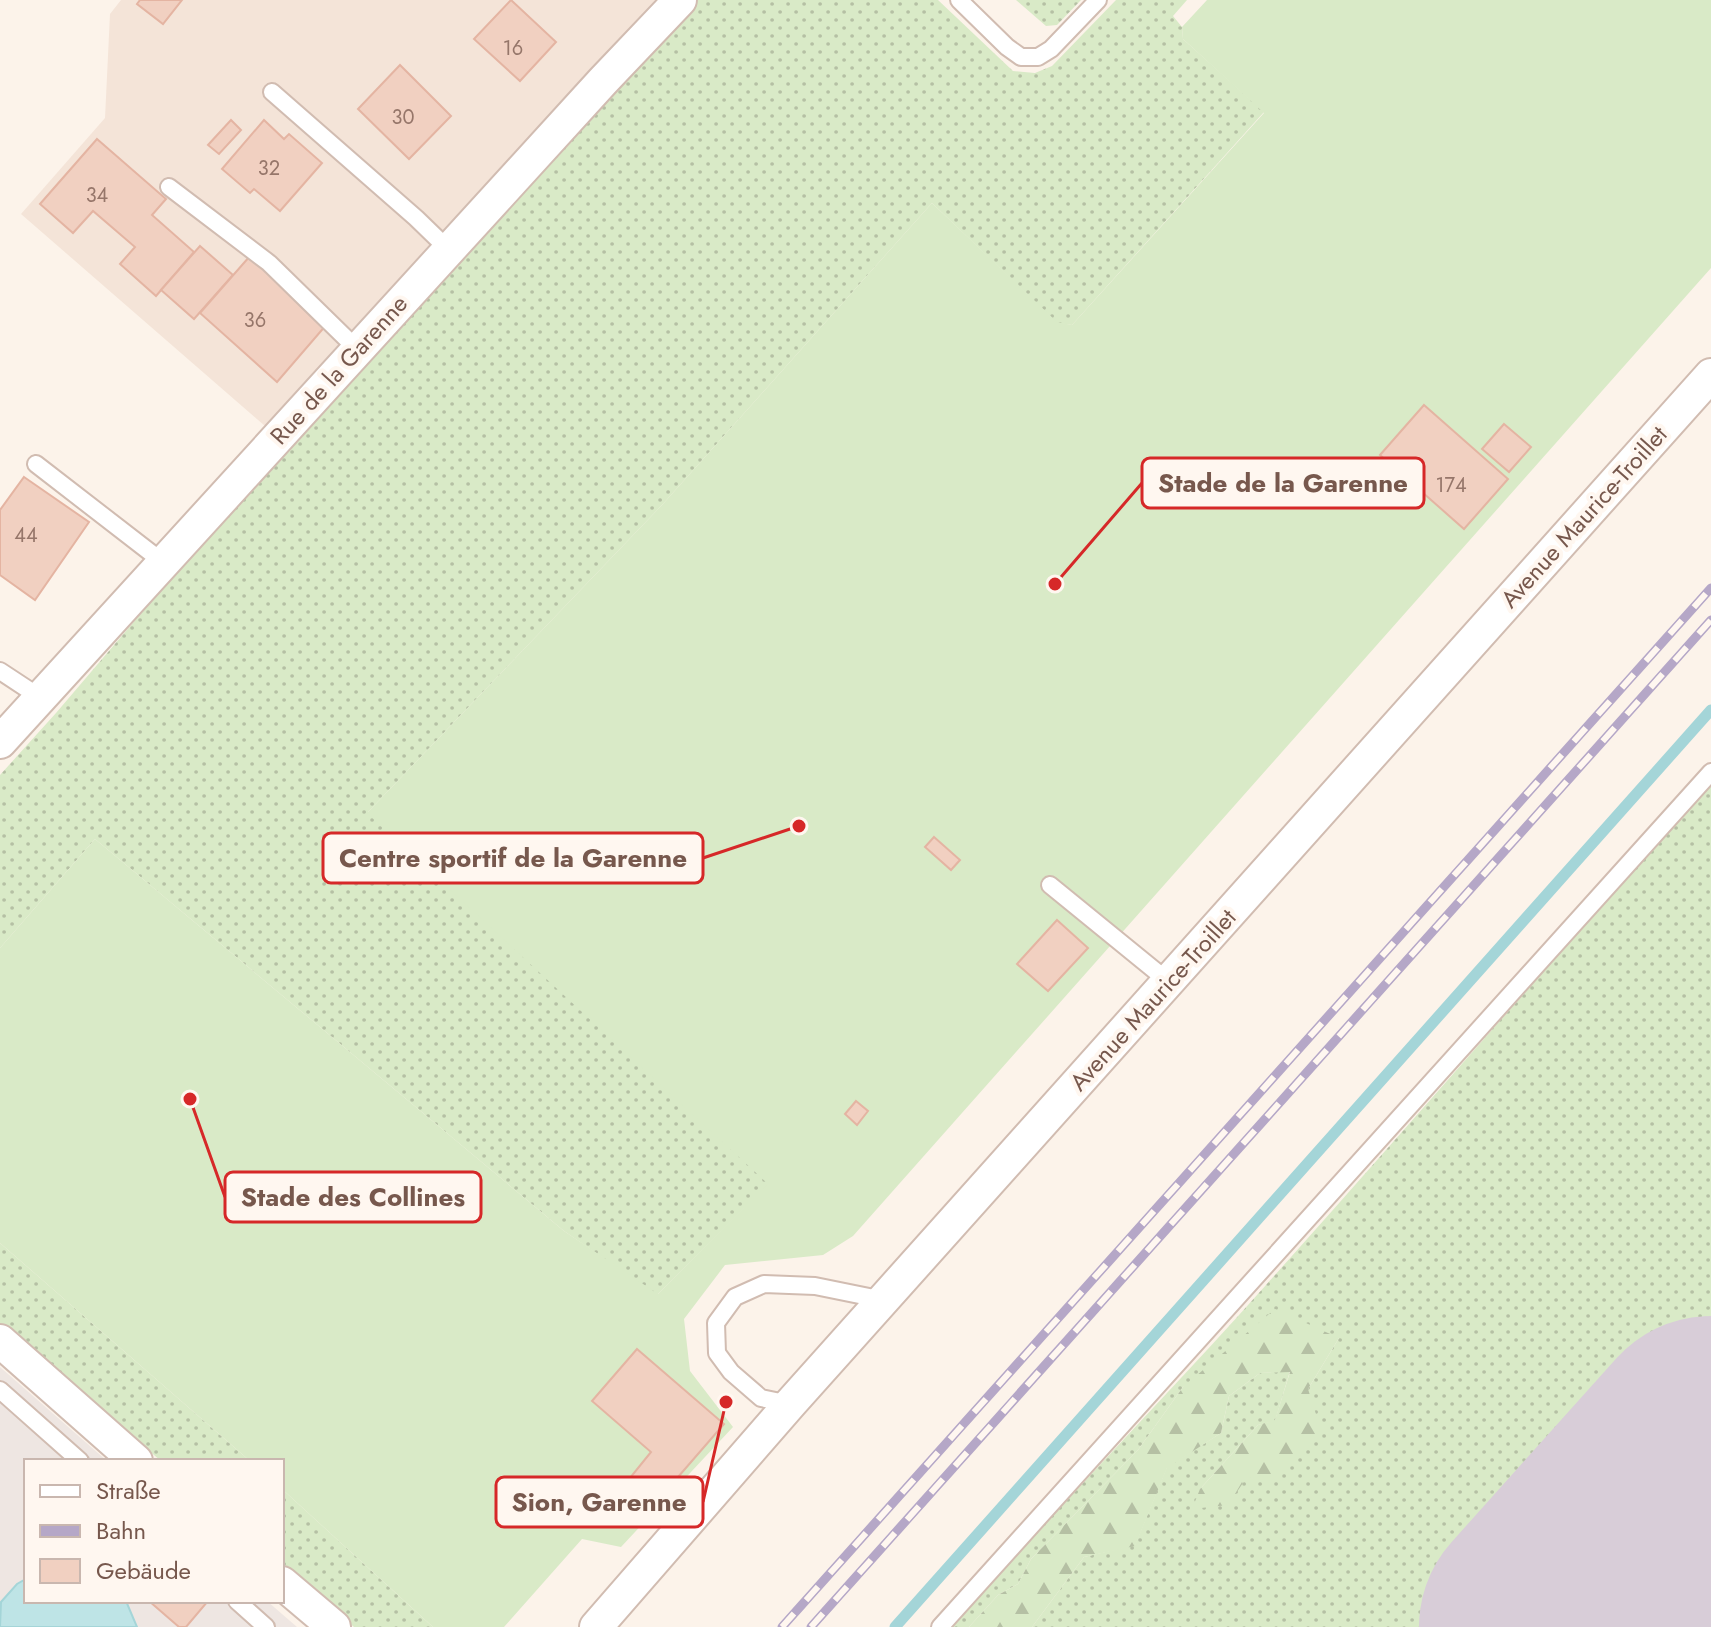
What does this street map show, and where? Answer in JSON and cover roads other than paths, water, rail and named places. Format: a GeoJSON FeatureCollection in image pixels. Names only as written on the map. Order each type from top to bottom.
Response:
{"type":"FeatureCollection","features":[{"type":"Feature","properties":{"kind":"street","name":"Rue de la Garenne"},"geometry":{"type":"LineString","coordinates":[[0,742],[675,2]]}},
{"type":"Feature","properties":{"kind":"street","name":"Avenue Maurice-Troillet"},"geometry":{"type":"LineString","coordinates":[[596,1627],[790,1404],[1711,375]]}},
{"type":"Feature","properties":{"kind":"street"},"geometry":{"type":"LineString","coordinates":[[0,1341],[134,1459]]}},
{"type":"Feature","properties":{"kind":"street"},"geometry":{"type":"LineString","coordinates":[[284,1585],[334,1627]]}},
{"type":"Feature","properties":{"kind":"lane"},"geometry":{"type":"LineString","coordinates":[[959,0],[1021,57],[1038,57],[1051,49],[1098,0]]}},
{"type":"Feature","properties":{"kind":"lane"},"geometry":{"type":"LineString","coordinates":[[272,92],[449,250]]}},
{"type":"Feature","properties":{"kind":"lane"},"geometry":{"type":"LineString","coordinates":[[169,187],[269,263],[358,350]]}},
{"type":"Feature","properties":{"kind":"lane"},"geometry":{"type":"LineString","coordinates":[[36,464],[164,563]]}},
{"type":"Feature","properties":{"kind":"lane"},"geometry":{"type":"LineString","coordinates":[[0,671],[41,698]]}},
{"type":"Feature","properties":{"kind":"lane"},"geometry":{"type":"LineString","coordinates":[[940,1627],[1711,772]]}},
{"type":"Feature","properties":{"kind":"lane"},"geometry":{"type":"LineString","coordinates":[[1050,885],[1169,982]]}},
{"type":"Feature","properties":{"kind":"lane"},"geometry":{"type":"LineString","coordinates":[[790,1404],[761,1398],[731,1372],[717,1353],[716,1323],[735,1297],[764,1284],[815,1286],[884,1300]]}},
{"type":"Feature","properties":{"kind":"lane"},"geometry":{"type":"LineString","coordinates":[[0,1390],[78,1459]]}},
{"type":"Feature","properties":{"kind":"lane"},"geometry":{"type":"LineString","coordinates":[[239,1603],[266,1627]]}},
{"type":"Feature","properties":{"kind":"water"},"geometry":{"type":"Polygon","coordinates":[[[24,1580],[24,1603],[127,1603],[137,1627],[0,1627],[1,1602],[24,1580]]]}},
{"type":"Feature","properties":{"kind":"waterway"},"geometry":{"type":"LineString","coordinates":[[895,1627],[1711,710]]}},
{"type":"Feature","properties":{"kind":"railway"},"geometry":{"type":"LineString","coordinates":[[782,1627],[1711,588]]}},
{"type":"Feature","properties":{"kind":"railway"},"geometry":{"type":"LineString","coordinates":[[811,1627],[1711,620]]}},
{"type":"Feature","properties":{"kind":"place","name":"Stade de la Garenne"},"geometry":{"type":"Point","coordinates":[1055,584]}},
{"type":"Feature","properties":{"kind":"place","name":"Centre sportif de la Garenne"},"geometry":{"type":"Point","coordinates":[799,826]}},
{"type":"Feature","properties":{"kind":"place","name":"Stade des Collines"},"geometry":{"type":"Point","coordinates":[190,1099]}},
{"type":"Feature","properties":{"kind":"place","name":"Sion, Garenne"},"geometry":{"type":"Point","coordinates":[726,1402]}}]}
